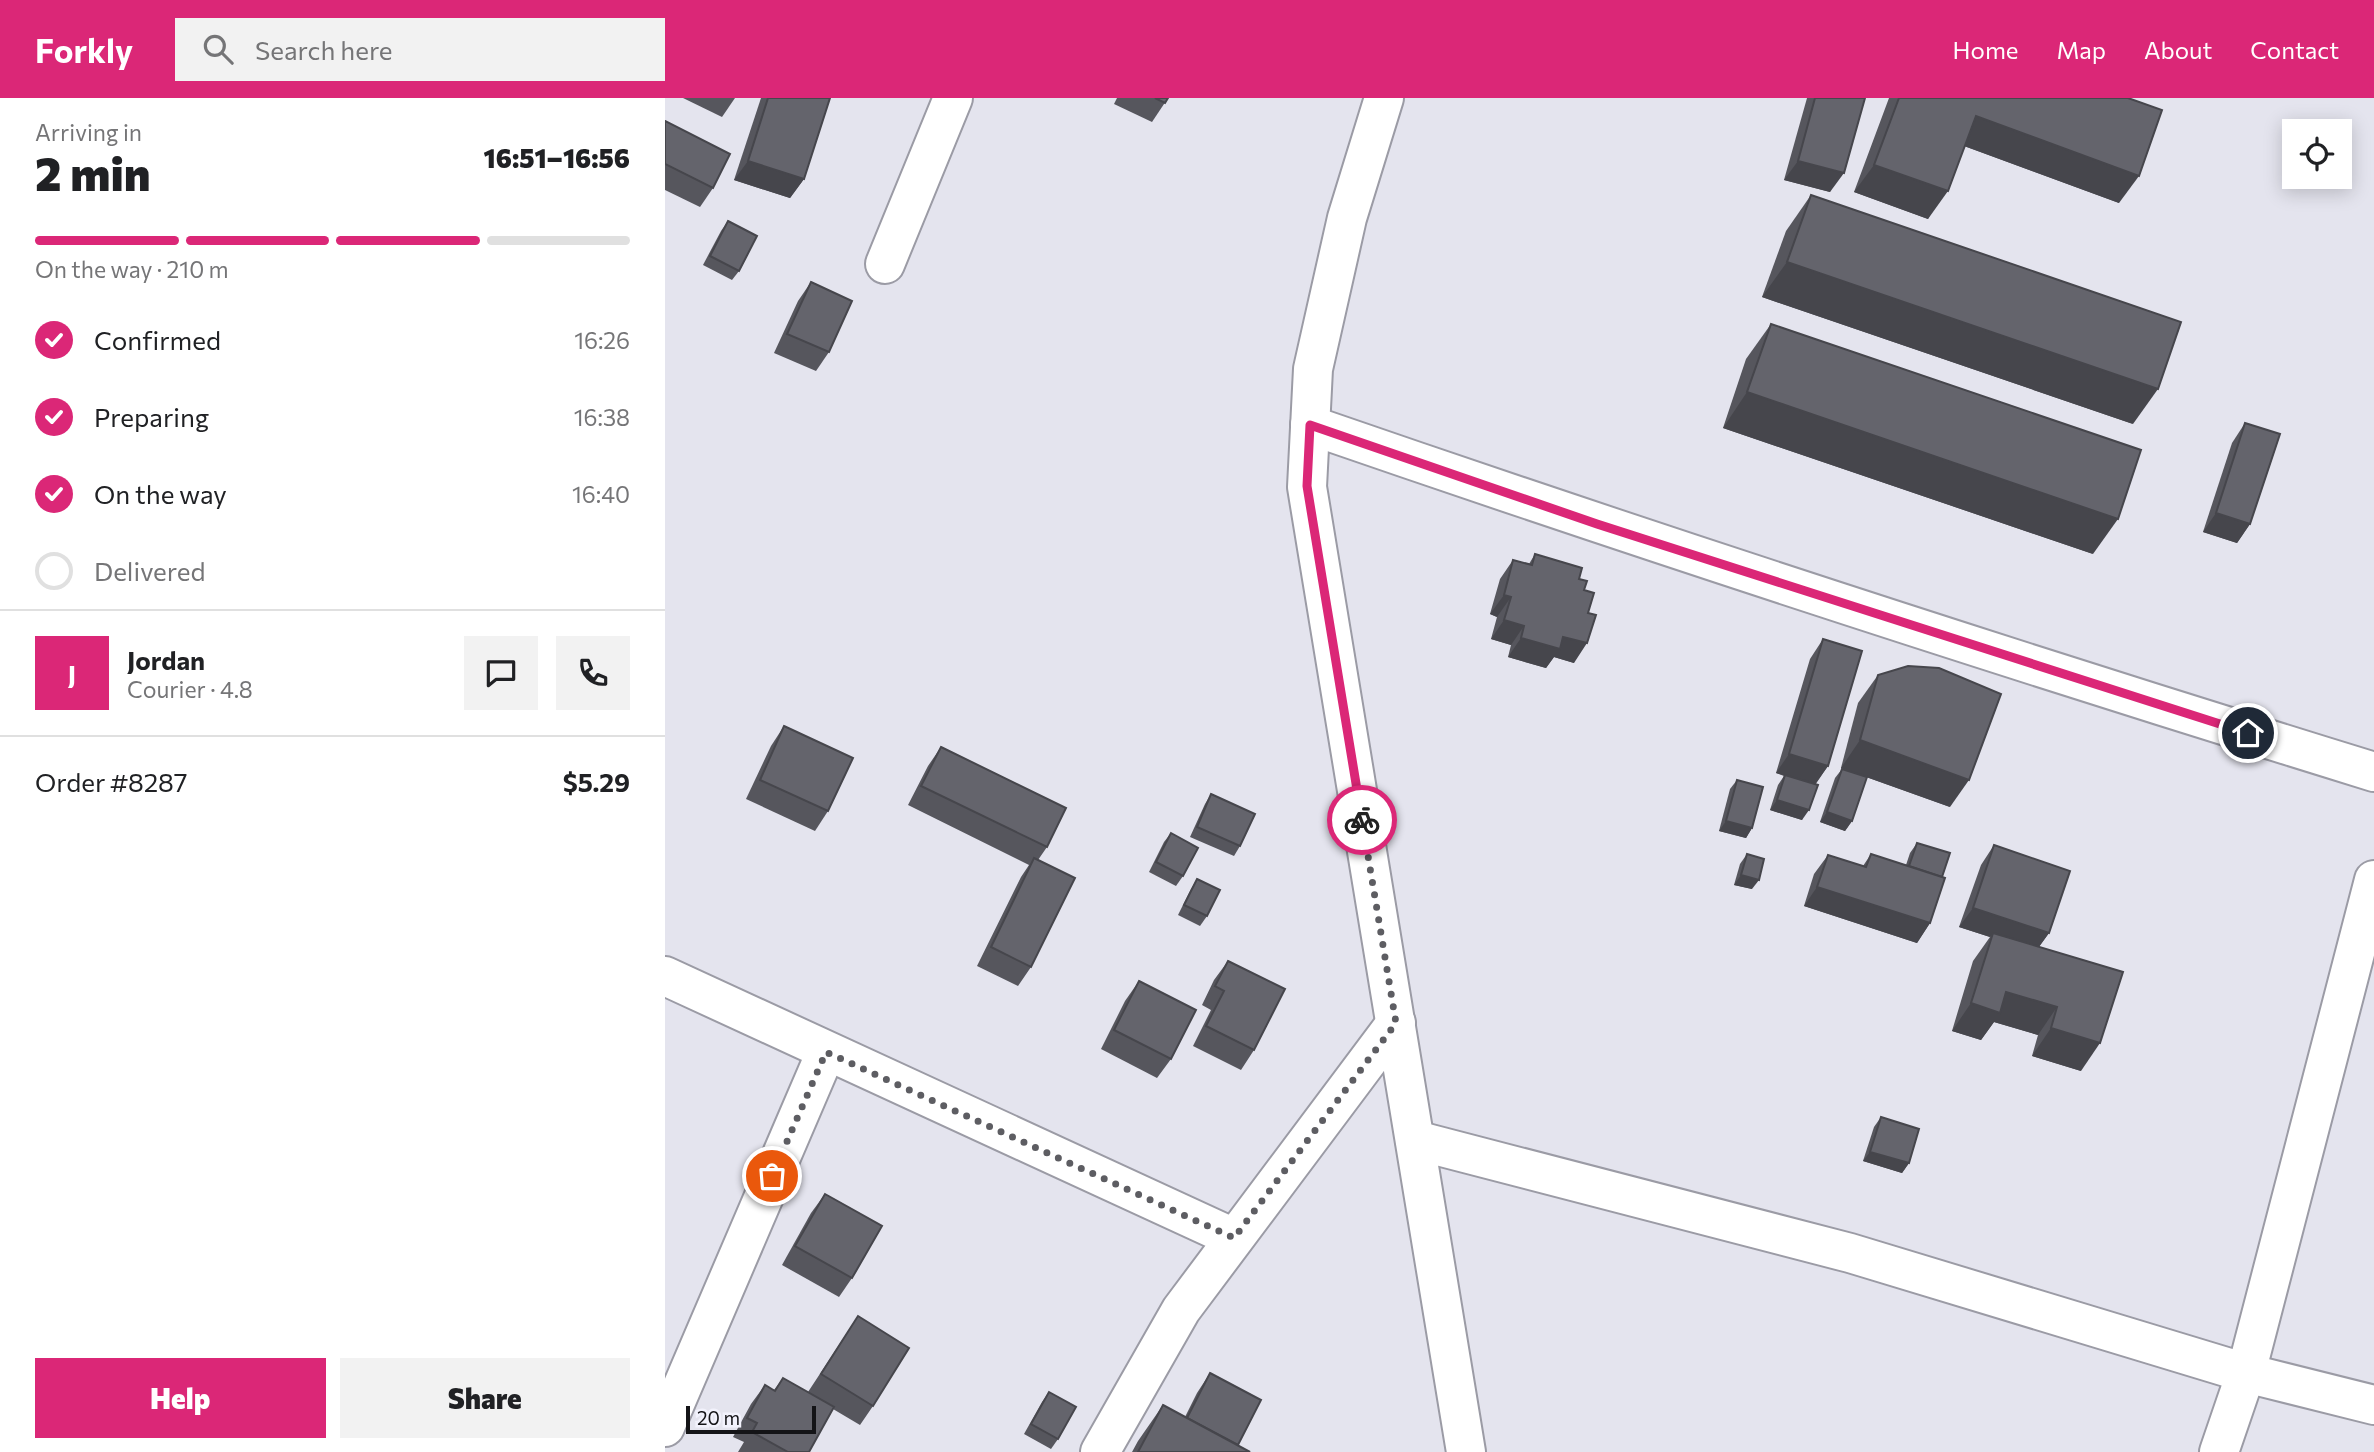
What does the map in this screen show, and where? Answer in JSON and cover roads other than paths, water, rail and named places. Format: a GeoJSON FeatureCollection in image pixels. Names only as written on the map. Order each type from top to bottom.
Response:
{"type":"FeatureCollection","features":[{"type":"Feature","properties":{"kind":"street"},"geometry":{"type":"LineString","coordinates":[[885,264],[953,98]]}},
{"type":"Feature","properties":{"kind":"street"},"geometry":{"type":"LineString","coordinates":[[1384,98],[1347,218],[1313,369],[1307,486],[1466,1452]]}},
{"type":"Feature","properties":{"kind":"street"},"geometry":{"type":"LineString","coordinates":[[1310,425],[1571,515],[2021,663],[2374,772]]}},
{"type":"Feature","properties":{"kind":"street"},"geometry":{"type":"LineString","coordinates":[[2220,1452],[2246,1373],[2374,880]]}},
{"type":"Feature","properties":{"kind":"street"},"geometry":{"type":"LineString","coordinates":[[665,976],[1234,1238]]}},
{"type":"Feature","properties":{"kind":"street"},"geometry":{"type":"LineString","coordinates":[[1100,1452],[1181,1310],[1396,1023]]}},
{"type":"Feature","properties":{"kind":"street"},"geometry":{"type":"LineString","coordinates":[[665,1427],[826,1052]]}},
{"type":"Feature","properties":{"kind":"street"},"geometry":{"type":"LineString","coordinates":[[1415,1140],[1850,1253],[2246,1373],[2374,1405]]}}]}
